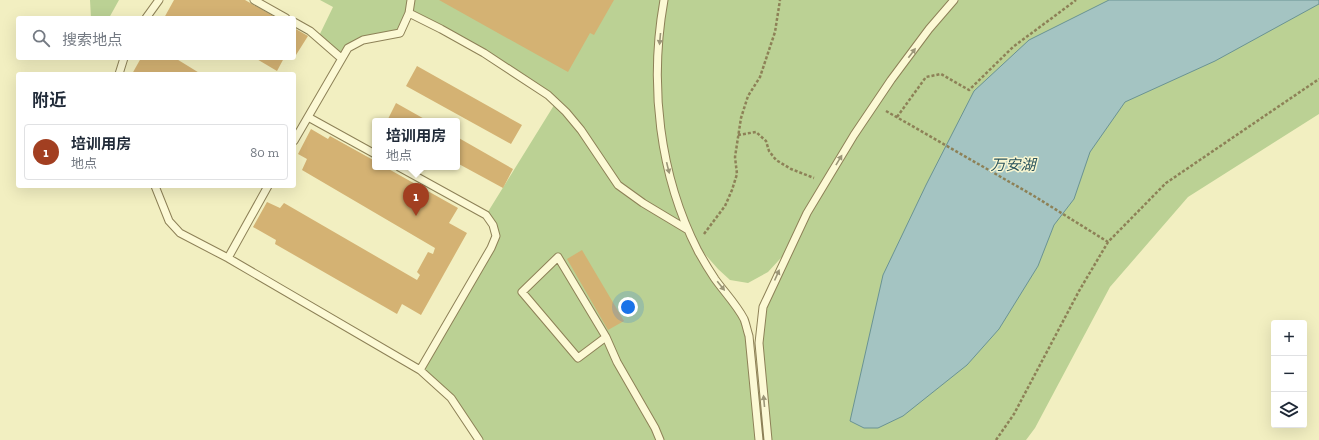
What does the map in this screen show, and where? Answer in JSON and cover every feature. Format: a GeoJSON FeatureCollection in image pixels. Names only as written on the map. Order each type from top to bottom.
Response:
{"type":"FeatureCollection","features":[{"type":"Feature","properties":{"kind":"lane"},"geometry":{"type":"LineString","coordinates":[[147,16],[159,0]]}},
{"type":"Feature","properties":{"kind":"lane"},"geometry":{"type":"LineString","coordinates":[[254,0],[282,16]]}},
{"type":"Feature","properties":{"kind":"lane"},"geometry":{"type":"LineString","coordinates":[[296,138],[348,48],[363,40],[400,33],[409,13],[411,0]]}},
{"type":"Feature","properties":{"kind":"lane"},"geometry":{"type":"LineString","coordinates":[[664,0],[657,64],[658,102],[664,152],[673,186],[688,230],[716,280],[732,299],[744,320],[749,336],[759,440]]}},
{"type":"Feature","properties":{"kind":"lane"},"geometry":{"type":"LineString","coordinates":[[768,440],[759,343],[763,307],[807,213],[854,135],[891,80],[929,29],[954,0]]}},
{"type":"Feature","properties":{"kind":"lane"},"geometry":{"type":"LineString","coordinates":[[409,13],[484,53],[548,95],[566,112],[581,130],[618,185],[643,203],[688,230]]}},
{"type":"Feature","properties":{"kind":"lane"},"geometry":{"type":"LineString","coordinates":[[296,23],[310,31],[341,58]]}},
{"type":"Feature","properties":{"kind":"lane"},"geometry":{"type":"LineString","coordinates":[[119,72],[123,60]]}},
{"type":"Feature","properties":{"kind":"lane"},"geometry":{"type":"LineString","coordinates":[[308,117],[372,152]]}},
{"type":"Feature","properties":{"kind":"lane"},"geometry":{"type":"LineString","coordinates":[[404,170],[486,215],[493,225],[496,236],[491,248],[420,370]]}},
{"type":"Feature","properties":{"kind":"lane"},"geometry":{"type":"LineString","coordinates":[[156,188],[169,221],[180,233],[228,258],[420,370],[450,398],[480,440]]}},
{"type":"Feature","properties":{"kind":"lane"},"geometry":{"type":"LineString","coordinates":[[228,258],[267,188]]}},
{"type":"Feature","properties":{"kind":"lane"},"geometry":{"type":"LineString","coordinates":[[606,337],[578,358],[522,292],[558,257],[606,337],[617,362],[655,428],[660,440]]}},
{"type":"Feature","properties":{"kind":"path"},"geometry":{"type":"LineString","coordinates":[[695,243],[725,206],[732,190],[737,174],[735,157],[741,118],[748,96],[760,77],[775,32],[780,0]]}},
{"type":"Feature","properties":{"kind":"path"},"geometry":{"type":"LineString","coordinates":[[897,118],[926,77],[941,74],[970,90],[1013,47],[1076,0]]}},
{"type":"Feature","properties":{"kind":"path"},"geometry":{"type":"LineString","coordinates":[[996,440],[1014,414],[1108,242],[1166,183],[1319,79]]}},
{"type":"Feature","properties":{"kind":"path"},"geometry":{"type":"LineString","coordinates":[[874,105],[1034,196],[1108,242]]}},
{"type":"Feature","properties":{"kind":"path"},"geometry":{"type":"LineString","coordinates":[[738,135],[756,132],[766,141],[776,160],[792,170],[826,183]]}},
{"type":"Feature","properties":{"kind":"green space"},"geometry":{"type":"Polygon","coordinates":[[[90,0],[119,0],[110,16],[91,16],[90,0]]]}},
{"type":"Feature","properties":{"kind":"green space"},"geometry":{"type":"Polygon","coordinates":[[[320,0],[1319,0],[1319,114],[1188,197],[1110,287],[1035,428],[1026,440],[768,440],[759,343],[763,307],[790,248],[768,272],[748,283],[730,280],[696,244],[744,319],[759,440],[479,440],[451,398],[420,370],[496,235],[486,215],[556,102],[517,75],[409,13],[400,33],[363,40],[341,58],[318,38],[333,7],[320,0]]]}},
{"type":"Feature","properties":{"kind":"water","name":"万安湖"},"geometry":{"type":"Polygon","coordinates":[[[1109,0],[1319,0],[1319,4],[1215,61],[1125,102],[1090,152],[1074,199],[1054,225],[1038,266],[999,329],[967,365],[903,416],[878,428],[864,428],[850,421],[883,275],[926,185],[974,91],[1029,40],[1109,0]]]}},
{"type":"Feature","properties":{"kind":"building"},"geometry":{"type":"Polygon","coordinates":[[[174,0],[245,0],[273,16],[165,16],[174,0]]]}},
{"type":"Feature","properties":{"kind":"building"},"geometry":{"type":"Polygon","coordinates":[[[439,0],[614,0],[594,35],[590,33],[568,72],[439,0]]]}},
{"type":"Feature","properties":{"kind":"building"},"geometry":{"type":"Polygon","coordinates":[[[296,29],[308,36],[296,55],[296,29]]]}},
{"type":"Feature","properties":{"kind":"building"},"geometry":{"type":"Polygon","coordinates":[[[140,60],[178,60],[198,72],[133,72],[140,60]]]}},
{"type":"Feature","properties":{"kind":"building"},"geometry":{"type":"Polygon","coordinates":[[[258,60],[283,60],[277,71],[258,60]]]}},
{"type":"Feature","properties":{"kind":"building"},"geometry":{"type":"Polygon","coordinates":[[[417,66],[522,125],[511,144],[406,86],[417,66]]]}},
{"type":"Feature","properties":{"kind":"building"},"geometry":{"type":"Polygon","coordinates":[[[396,103],[423,118],[388,118],[396,103]]]}},
{"type":"Feature","properties":{"kind":"building"},"geometry":{"type":"Polygon","coordinates":[[[311,129],[328,139],[330,136],[372,159],[372,170],[390,170],[458,208],[449,223],[467,233],[421,315],[402,304],[397,314],[275,244],[276,240],[253,227],[267,202],[280,208],[284,203],[417,280],[420,275],[417,272],[428,252],[433,254],[435,248],[302,170],[307,159],[298,154],[311,129]]]}},
{"type":"Feature","properties":{"kind":"building"},"geometry":{"type":"Polygon","coordinates":[[[460,139],[513,169],[503,188],[460,165],[460,139]]]}},
{"type":"Feature","properties":{"kind":"building"},"geometry":{"type":"Polygon","coordinates":[[[582,250],[624,321],[608,330],[567,259],[582,250]]]}},
{"type":"Feature","properties":{"kind":"place","name":"培训用房"},"geometry":{"type":"Point","coordinates":[416,216]}}]}
